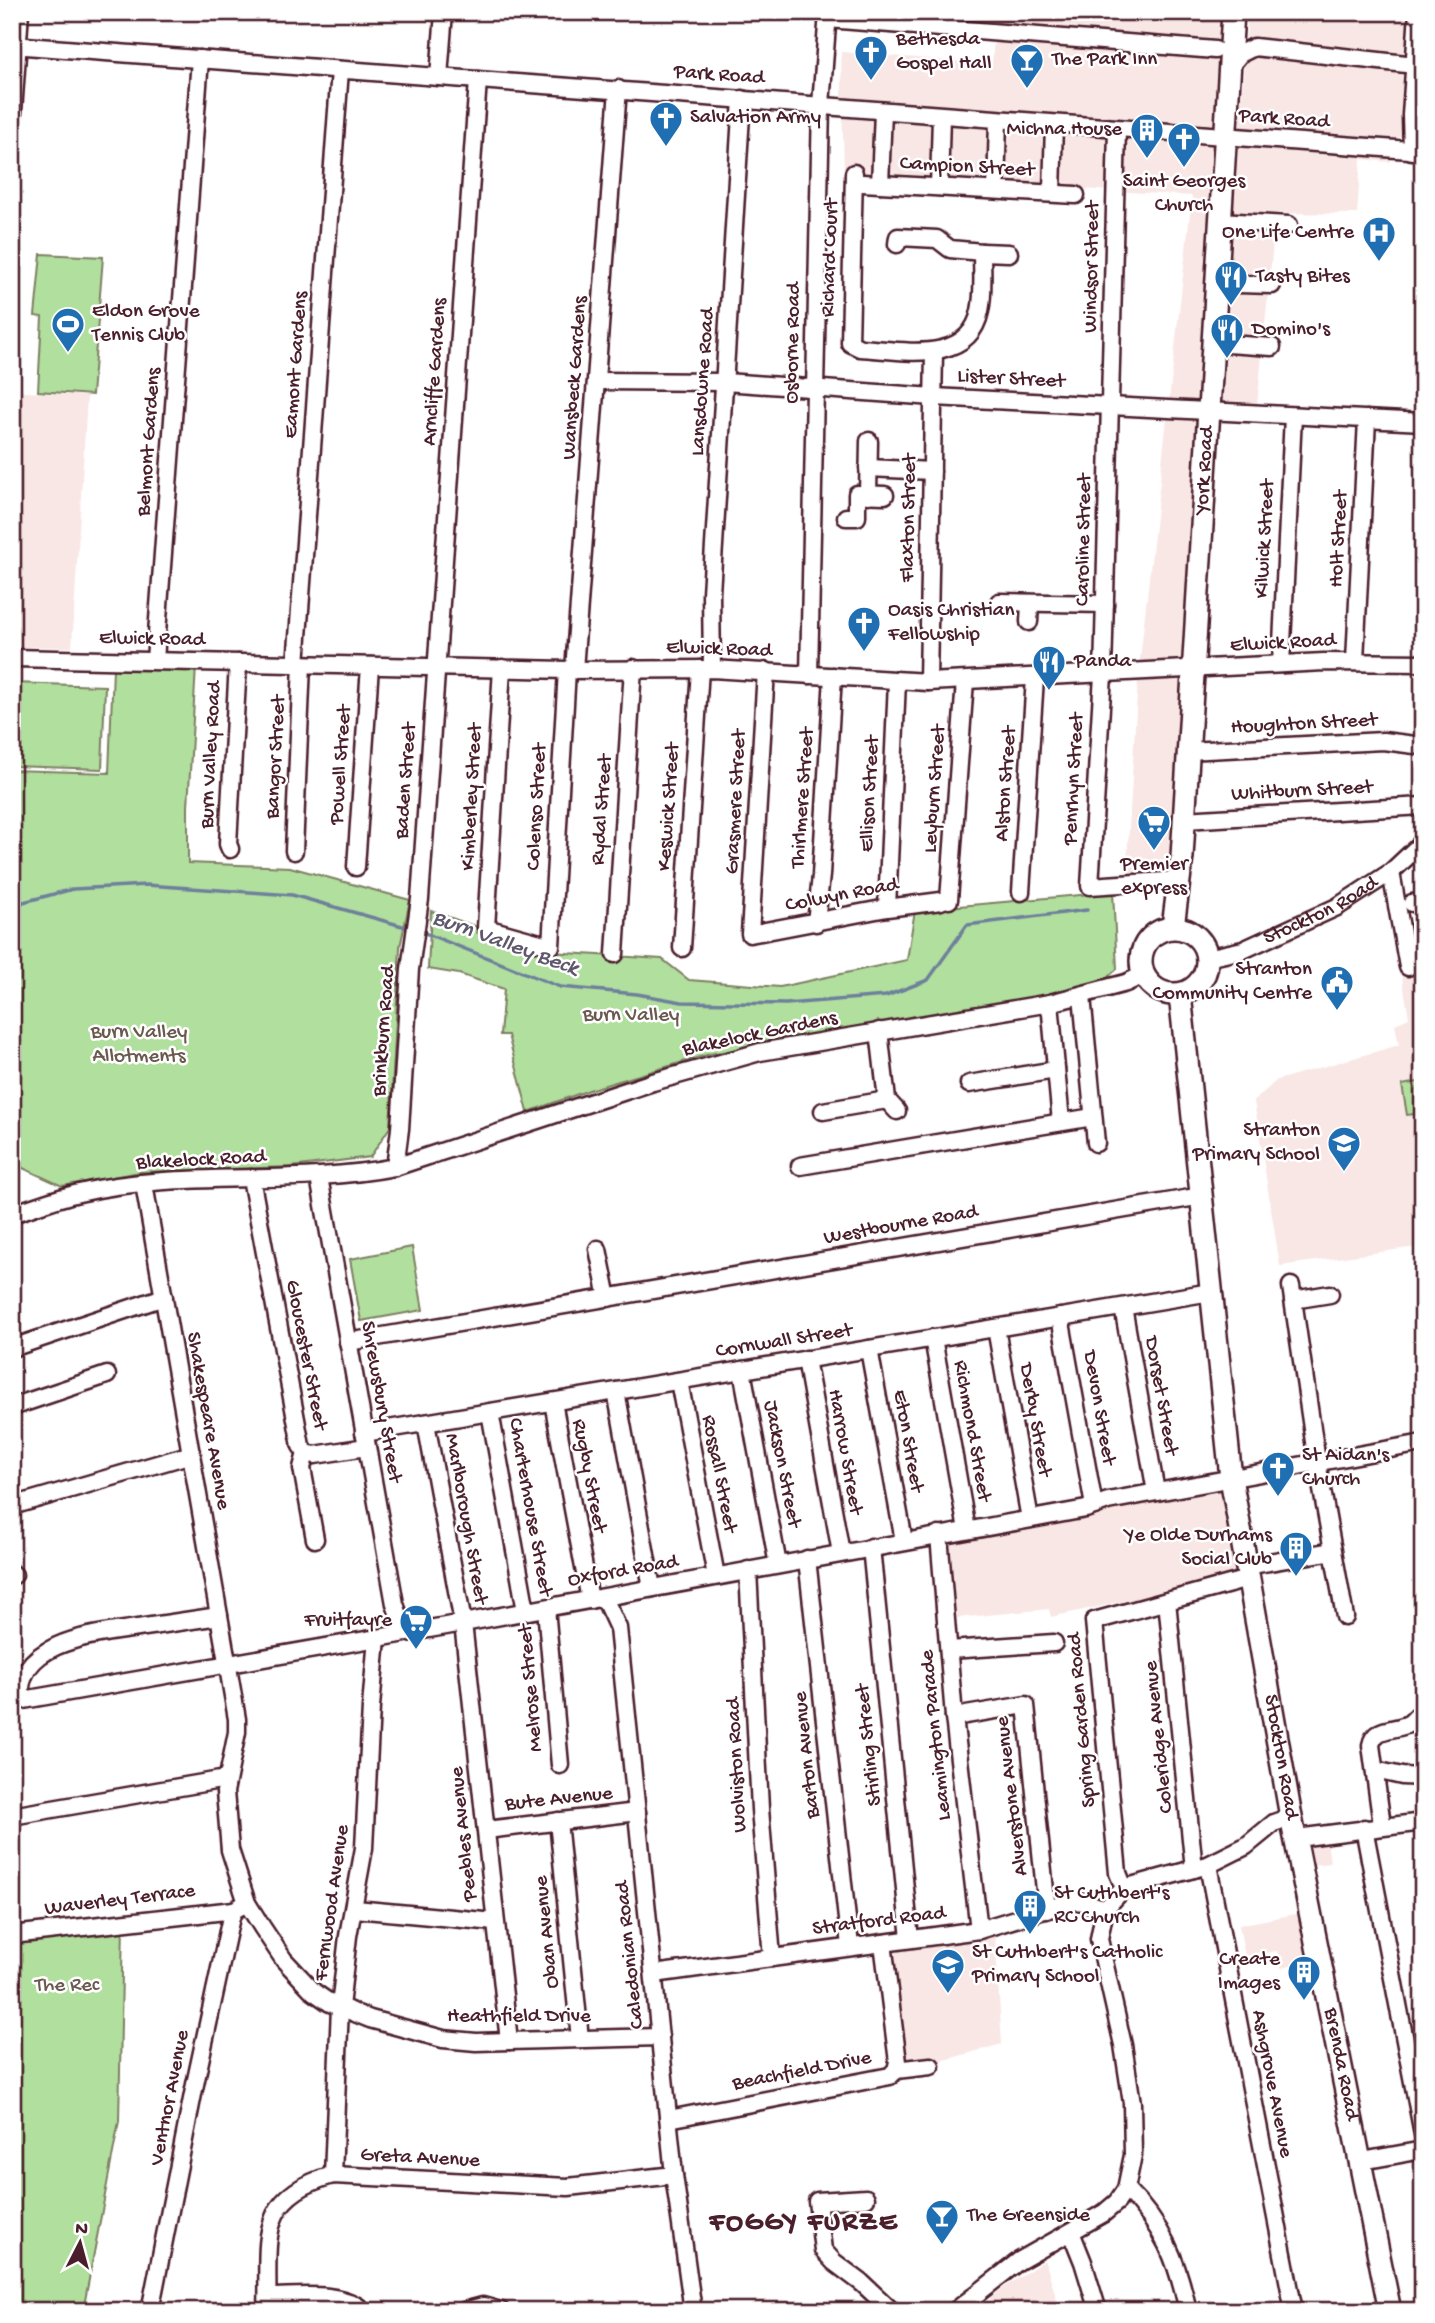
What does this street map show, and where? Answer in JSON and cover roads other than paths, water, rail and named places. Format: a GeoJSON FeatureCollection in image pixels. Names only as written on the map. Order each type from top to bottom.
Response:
{"type":"FeatureCollection","features":[{"type":"Feature","properties":{"kind":"main road","name":"York Road"},"geometry":{"type":"LineString","coordinates":[[1173,927],[1181,880],[1233,12]]}},
{"type":"Feature","properties":{"kind":"main road"},"geometry":{"type":"LineString","coordinates":[[1173,927],[1192,933],[1200,939],[1207,958],[1203,977],[1197,985],[1180,994],[1162,993],[1143,975],[1141,953],[1145,943],[1153,934],[1173,927]]}},
{"type":"Feature","properties":{"kind":"main road","name":"Stockton Road"},"geometry":{"type":"LineString","coordinates":[[1180,994],[1231,1478],[1291,1817]]}},
{"type":"Feature","properties":{"kind":"main road","name":"Brenda Road"},"geometry":{"type":"LineString","coordinates":[[1291,1817],[1391,2311]]}},
{"type":"Feature","properties":{"kind":"street"},"geometry":{"type":"LineString","coordinates":[[12,126],[15,46],[20,12]]}},
{"type":"Feature","properties":{"kind":"street"},"geometry":{"type":"LineString","coordinates":[[439,77],[443,12]]}},
{"type":"Feature","properties":{"kind":"street"},"geometry":{"type":"LineString","coordinates":[[1417,151],[1411,115],[1418,12]]}},
{"type":"Feature","properties":{"kind":"street"},"geometry":{"type":"LineString","coordinates":[[828,16],[1215,50]]}},
{"type":"Feature","properties":{"kind":"street","name":"Osborne Road"},"geometry":{"type":"LineString","coordinates":[[809,675],[821,105],[828,16]]}},
{"type":"Feature","properties":{"kind":"street","name":"Park Road"},"geometry":{"type":"LineString","coordinates":[[15,46],[618,89],[1417,151]]}},
{"type":"Feature","properties":{"kind":"street"},"geometry":{"type":"LineString","coordinates":[[1228,69],[1240,54],[1254,47],[1415,65]]}},
{"type":"Feature","properties":{"kind":"street","name":"Belmont Gardens"},"geometry":{"type":"LineString","coordinates":[[155,660],[200,59]]}},
{"type":"Feature","properties":{"kind":"street","name":"Eamont Gardens"},"geometry":{"type":"LineString","coordinates":[[299,664],[340,70]]}},
{"type":"Feature","properties":{"kind":"street","name":"Arncliffe Gardens"},"geometry":{"type":"LineString","coordinates":[[435,667],[478,80]]}},
{"type":"Feature","properties":{"kind":"street","name":"Wansbeck Gardens"},"geometry":{"type":"LineString","coordinates":[[571,670],[597,381],[618,89]]}},
{"type":"Feature","properties":{"kind":"street","name":"Lansdowne Road"},"geometry":{"type":"LineString","coordinates":[[706,669],[741,99]]}},
{"type":"Feature","properties":{"kind":"street","name":"Campion Street"},"geometry":{"type":"LineString","coordinates":[[880,184],[883,111]]}},
{"type":"Feature","properties":{"kind":"street"},"geometry":{"type":"LineString","coordinates":[[939,187],[941,116]]}},
{"type":"Feature","properties":{"kind":"street"},"geometry":{"type":"LineString","coordinates":[[996,190],[998,120]]}},
{"type":"Feature","properties":{"kind":"street","name":"Campion Street"},"geometry":{"type":"LineString","coordinates":[[1052,193],[1054,124]]}},
{"type":"Feature","properties":{"kind":"street","name":"Windsor Street"},"geometry":{"type":"LineString","coordinates":[[1110,405],[1117,129]]}},
{"type":"Feature","properties":{"kind":"street","name":"Campion Street"},"geometry":{"type":"LineString","coordinates":[[858,178],[880,184],[1076,195]]}},
{"type":"Feature","properties":{"kind":"street","name":"Richard Court"},"geometry":{"type":"LineString","coordinates":[[858,178],[850,343],[860,348],[934,352],[964,340],[974,328],[980,311],[982,252]]}},
{"type":"Feature","properties":{"kind":"street"},"geometry":{"type":"LineString","coordinates":[[1220,220],[1289,225]]}},
{"type":"Feature","properties":{"kind":"street"},"geometry":{"type":"LineString","coordinates":[[897,244],[898,236],[937,239],[950,249],[1009,253]]}},
{"type":"Feature","properties":{"kind":"street"},"geometry":{"type":"LineString","coordinates":[[1238,284],[1272,285]]}},
{"type":"Feature","properties":{"kind":"street"},"geometry":{"type":"LineString","coordinates":[[1213,343],[1272,346]]}},
{"type":"Feature","properties":{"kind":"street","name":"Flaxton Street"},"geometry":{"type":"LineString","coordinates":[[928,682],[934,352]]}},
{"type":"Feature","properties":{"kind":"street","name":"Lister Street"},"geometry":{"type":"LineString","coordinates":[[597,381],[725,382],[934,397],[1423,422]]}},
{"type":"Feature","properties":{"kind":"street","name":"Caroline Street"},"geometry":{"type":"LineString","coordinates":[[1103,675],[1110,405]]}},
{"type":"Feature","properties":{"kind":"street","name":"Kilwick Street"},"geometry":{"type":"LineString","coordinates":[[1281,664],[1293,415]]}},
{"type":"Feature","properties":{"kind":"street","name":"Holt Street"},"geometry":{"type":"LineString","coordinates":[[1355,661],[1367,419]]}},
{"type":"Feature","properties":{"kind":"street"},"geometry":{"type":"LineString","coordinates":[[868,495],[869,442]]}},
{"type":"Feature","properties":{"kind":"street"},"geometry":{"type":"LineString","coordinates":[[868,468],[932,471]]}},
{"type":"Feature","properties":{"kind":"street"},"geometry":{"type":"LineString","coordinates":[[853,523],[857,495],[885,495]]}},
{"type":"Feature","properties":{"kind":"street"},"geometry":{"type":"LineString","coordinates":[[999,602],[1105,604]]}},
{"type":"Feature","properties":{"kind":"street"},"geometry":{"type":"LineString","coordinates":[[1029,622],[1030,603]]}},
{"type":"Feature","properties":{"kind":"street","name":"Elwick Road"},"geometry":{"type":"LineString","coordinates":[[12,658],[571,670],[706,669],[928,682],[1355,661],[1423,663]]}},
{"type":"Feature","properties":{"kind":"street","name":"Burn Valley Road"},"geometry":{"type":"LineString","coordinates":[[230,849],[228,844],[238,663]]}},
{"type":"Feature","properties":{"kind":"street","name":"Bangor Street"},"geometry":{"type":"LineString","coordinates":[[294,851],[299,664]]}},
{"type":"Feature","properties":{"kind":"street","name":"Powell Street"},"geometry":{"type":"LineString","coordinates":[[356,867],[370,666]]}},
{"type":"Feature","properties":{"kind":"street","name":"Baden Street"},"geometry":{"type":"LineString","coordinates":[[420,899],[435,667]]}},
{"type":"Feature","properties":{"kind":"street","name":"Kimberley Street"},"geometry":{"type":"LineString","coordinates":[[502,668],[486,928],[551,946]]}},
{"type":"Feature","properties":{"kind":"street","name":"Rydal Street"},"geometry":{"type":"LineString","coordinates":[[615,954],[633,668]]}},
{"type":"Feature","properties":{"kind":"street","name":"Keswick Street"},"geometry":{"type":"LineString","coordinates":[[682,947],[706,669]]}},
{"type":"Feature","properties":{"kind":"street","name":"Colenso Street"},"geometry":{"type":"LineString","coordinates":[[551,946],[571,670]]}},
{"type":"Feature","properties":{"kind":"street","name":"Grasmere Street"},"geometry":{"type":"LineString","coordinates":[[750,934],[766,671]]}},
{"type":"Feature","properties":{"kind":"street","name":"Penrhyn Street"},"geometry":{"type":"LineString","coordinates":[[1103,675],[1090,886],[1181,880]]}},
{"type":"Feature","properties":{"kind":"street","name":"Thirlmere Street"},"geometry":{"type":"LineString","coordinates":[[816,923],[833,677]]}},
{"type":"Feature","properties":{"kind":"street","name":"Alston Street"},"geometry":{"type":"LineString","coordinates":[[1020,892],[1035,678]]}},
{"type":"Feature","properties":{"kind":"street","name":"Ellison Street"},"geometry":{"type":"LineString","coordinates":[[887,908],[897,681]]}},
{"type":"Feature","properties":{"kind":"street","name":"Leyburn Street"},"geometry":{"type":"LineString","coordinates":[[945,900],[965,681]]}},
{"type":"Feature","properties":{"kind":"street","name":"Houghton Street"},"geometry":{"type":"LineString","coordinates":[[1187,751],[1383,741],[1423,746]]}},
{"type":"Feature","properties":{"kind":"street","name":"Whitburn Street"},"geometry":{"type":"LineString","coordinates":[[1184,820],[1423,807]]}},
{"type":"Feature","properties":{"kind":"street","name":"Stockton Road"},"geometry":{"type":"LineString","coordinates":[[1207,958],[1243,950],[1337,907],[1391,872],[1423,842]]}},
{"type":"Feature","properties":{"kind":"street"},"geometry":{"type":"LineString","coordinates":[[1391,872],[1408,967]]}},
{"type":"Feature","properties":{"kind":"street","name":"Brinkburn Road"},"geometry":{"type":"LineString","coordinates":[[395,1167],[413,943],[420,899]]}},
{"type":"Feature","properties":{"kind":"street","name":"Colwyn Road"},"geometry":{"type":"LineString","coordinates":[[750,934],[945,900]]}},
{"type":"Feature","properties":{"kind":"street","name":"Blakelock Gardens"},"geometry":{"type":"LineString","coordinates":[[395,1167],[604,1097],[760,1052],[1050,1003],[1126,983],[1143,975]]}},
{"type":"Feature","properties":{"kind":"street"},"geometry":{"type":"LineString","coordinates":[[1082,996],[1096,1143]]}},
{"type":"Feature","properties":{"kind":"street"},"geometry":{"type":"LineString","coordinates":[[1050,1003],[1062,1122]]}},
{"type":"Feature","properties":{"kind":"street"},"geometry":{"type":"LineString","coordinates":[[824,1111],[892,1105],[879,1031]]}},
{"type":"Feature","properties":{"kind":"street"},"geometry":{"type":"LineString","coordinates":[[969,1084],[1056,1070]]}},
{"type":"Feature","properties":{"kind":"street"},"geometry":{"type":"LineString","coordinates":[[800,1166],[1093,1117]]}},
{"type":"Feature","properties":{"kind":"street","name":"Blakelock Road"},"geometry":{"type":"LineString","coordinates":[[12,1214],[79,1193],[144,1184],[319,1177],[360,1174],[395,1167]]}},
{"type":"Feature","properties":{"kind":"street","name":"Shrewsbury Street"},"geometry":{"type":"LineString","coordinates":[[319,1177],[395,1604],[405,1632]]}},
{"type":"Feature","properties":{"kind":"street","name":"Gloucester Street"},"geometry":{"type":"LineString","coordinates":[[251,1178],[301,1446],[306,1453],[302,1468],[315,1539]]}},
{"type":"Feature","properties":{"kind":"street","name":"Shakespeare Avenue"},"geometry":{"type":"LineString","coordinates":[[144,1184],[227,1665]]}},
{"type":"Feature","properties":{"kind":"street","name":"Westbourne Road"},"geometry":{"type":"LineString","coordinates":[[348,1342],[1202,1196]]}},
{"type":"Feature","properties":{"kind":"street"},"geometry":{"type":"LineString","coordinates":[[598,1249],[608,1298]]}},
{"type":"Feature","properties":{"kind":"street","name":"Cornwall Street"},"geometry":{"type":"LineString","coordinates":[[306,1453],[315,1455],[426,1423],[1211,1292]]}},
{"type":"Feature","properties":{"kind":"street"},"geometry":{"type":"LineString","coordinates":[[1330,1294],[1292,1293],[1317,1462],[1345,1617]]}},
{"type":"Feature","properties":{"kind":"street"},"geometry":{"type":"LineString","coordinates":[[12,1348],[163,1297]]}},
{"type":"Feature","properties":{"kind":"street","name":"Dorset Street"},"geometry":{"type":"LineString","coordinates":[[1123,1307],[1156,1493]]}},
{"type":"Feature","properties":{"kind":"street","name":"Devon Street"},"geometry":{"type":"LineString","coordinates":[[1060,1317],[1094,1506]]}},
{"type":"Feature","properties":{"kind":"street","name":"Derby Street"},"geometry":{"type":"LineString","coordinates":[[996,1328],[1030,1519]]}},
{"type":"Feature","properties":{"kind":"street","name":"Richmond Street"},"geometry":{"type":"LineString","coordinates":[[933,1338],[967,1530]]}},
{"type":"Feature","properties":{"kind":"street","name":"Eton Street"},"geometry":{"type":"LineString","coordinates":[[869,1349],[904,1541]]}},
{"type":"Feature","properties":{"kind":"street","name":"Harrow Street"},"geometry":{"type":"LineString","coordinates":[[806,1359],[841,1553]]}},
{"type":"Feature","properties":{"kind":"street","name":"Jackson Street"},"geometry":{"type":"LineString","coordinates":[[742,1370],[778,1565]]}},
{"type":"Feature","properties":{"kind":"street"},"geometry":{"type":"LineString","coordinates":[[12,1406],[107,1375]]}},
{"type":"Feature","properties":{"kind":"street","name":"Rossall Street"},"geometry":{"type":"LineString","coordinates":[[679,1381],[716,1576]]}},
{"type":"Feature","properties":{"kind":"street"},"geometry":{"type":"LineString","coordinates":[[616,1391],[652,1588]]}},
{"type":"Feature","properties":{"kind":"street","name":"Rugby Street"},"geometry":{"type":"LineString","coordinates":[[553,1402],[597,1599]]}},
{"type":"Feature","properties":{"kind":"street","name":"Charterhouse Street"},"geometry":{"type":"LineString","coordinates":[[490,1412],[526,1611]]}},
{"type":"Feature","properties":{"kind":"street","name":"Marlborough Street"},"geometry":{"type":"LineString","coordinates":[[426,1423],[463,1623]]}},
{"type":"Feature","properties":{"kind":"street","name":"Oxford Road"},"geometry":{"type":"LineString","coordinates":[[219,1616],[79,1637],[57,1646],[33,1662],[27,1670],[17,1701],[597,1599],[1423,1443]]}},
{"type":"Feature","properties":{"kind":"street"},"geometry":{"type":"LineString","coordinates":[[12,1506],[192,1454]]}},
{"type":"Feature","properties":{"kind":"street","name":"Leamington Parade"},"geometry":{"type":"LineString","coordinates":[[939,1535],[954,1717],[979,1930]]}},
{"type":"Feature","properties":{"kind":"street","name":"Stirling Street"},"geometry":{"type":"LineString","coordinates":[[871,1548],[910,1939]]}},
{"type":"Feature","properties":{"kind":"street","name":"Spring Garden Road"},"geometry":{"type":"LineString","coordinates":[[1124,1888],[1118,1873],[1094,1621],[1167,1601],[1247,1572],[1333,1551]]}},
{"type":"Feature","properties":{"kind":"street","name":"Barton Avenue"},"geometry":{"type":"LineString","coordinates":[[807,1559],[850,1946]]}},
{"type":"Feature","properties":{"kind":"street","name":"Wolviston Road"},"geometry":{"type":"LineString","coordinates":[[748,1570],[772,1958]]}},
{"type":"Feature","properties":{"kind":"street","name":"Caledonian Road"},"geometry":{"type":"LineString","coordinates":[[597,1599],[618,1628],[674,2175],[693,2311]]}},
{"type":"Feature","properties":{"kind":"street","name":"Coleridge Avenue"},"geometry":{"type":"LineString","coordinates":[[1167,1601],[1201,1867]]}},
{"type":"Feature","properties":{"kind":"street","name":"Melrose Street"},"geometry":{"type":"LineString","coordinates":[[545,1608],[560,1765]]}},
{"type":"Feature","properties":{"kind":"street","name":"Peebles Avenue"},"geometry":{"type":"LineString","coordinates":[[463,1623],[509,2041]]}},
{"type":"Feature","properties":{"kind":"street","name":"Fernwood Avenue"},"geometry":{"type":"LineString","coordinates":[[333,2175],[341,2007],[348,1936],[364,1848],[377,1637]]}},
{"type":"Feature","properties":{"kind":"street"},"geometry":{"type":"LineString","coordinates":[[949,1650],[1054,1643]]}},
{"type":"Feature","properties":{"kind":"street"},"geometry":{"type":"LineString","coordinates":[[12,1816],[226,1779],[237,1732],[227,1665]]}},
{"type":"Feature","properties":{"kind":"street","name":"Alverstone Avenue"},"geometry":{"type":"LineString","coordinates":[[954,1717],[1026,1705],[1046,1910]]}},
{"type":"Feature","properties":{"kind":"street"},"geometry":{"type":"LineString","coordinates":[[1382,1825],[1371,1745],[1373,1737],[1378,1732],[1410,1723],[1423,1711]]}},
{"type":"Feature","properties":{"kind":"street"},"geometry":{"type":"LineString","coordinates":[[1376,1770],[1402,1776],[1423,1777]]}},
{"type":"Feature","properties":{"kind":"street","name":"Heathfield Drive"},"geometry":{"type":"LineString","coordinates":[[226,1779],[225,1808],[229,1850],[241,1906],[299,1978],[314,1992],[341,2007],[394,2027],[443,2039],[476,2042],[660,2037]]}},
{"type":"Feature","properties":{"kind":"street","name":"Bute Avenue"},"geometry":{"type":"LineString","coordinates":[[486,1830],[637,1812]]}},
{"type":"Feature","properties":{"kind":"street","name":"Stockton Road"},"geometry":{"type":"LineString","coordinates":[[1124,1888],[1201,1867],[1246,1846],[1274,1823],[1291,1817]]}},
{"type":"Feature","properties":{"kind":"street","name":"Oban Avenue"},"geometry":{"type":"LineString","coordinates":[[558,1821],[580,2039]]}},
{"type":"Feature","properties":{"kind":"street"},"geometry":{"type":"LineString","coordinates":[[1297,1838],[1382,1825],[1423,1822]]}},
{"type":"Feature","properties":{"kind":"street"},"geometry":{"type":"LineString","coordinates":[[1364,1828],[1423,2134]]}},
{"type":"Feature","properties":{"kind":"street","name":"Ashgrove Avenue"},"geometry":{"type":"LineString","coordinates":[[1201,1867],[1294,2311]]}},
{"type":"Feature","properties":{"kind":"street"},"geometry":{"type":"LineString","coordinates":[[955,2311],[975,2303],[1019,2261],[1104,2213],[1117,2202],[1126,2189],[1133,2155],[1132,2102],[1119,2021],[1099,1939],[1105,1909],[1124,1888]]}},
{"type":"Feature","properties":{"kind":"street","name":"Stratford Road"},"geometry":{"type":"LineString","coordinates":[[654,1974],[979,1930],[1074,1901],[1105,1909]]}},
{"type":"Feature","properties":{"kind":"street","name":"Waverley Terrace"},"geometry":{"type":"LineString","coordinates":[[12,1935],[241,1906]]}},
{"type":"Feature","properties":{"kind":"street","name":"Ventnor Avenue"},"geometry":{"type":"LineString","coordinates":[[150,2311],[194,2089],[241,1906]]}},
{"type":"Feature","properties":{"kind":"street"},"geometry":{"type":"LineString","coordinates":[[355,1909],[495,1922]]}},
{"type":"Feature","properties":{"kind":"street","name":"Beachfield Drive"},"geometry":{"type":"LineString","coordinates":[[670,2119],[890,2076],[896,2070],[898,2062],[883,1943]]}},
{"type":"Feature","properties":{"kind":"street"},"geometry":{"type":"LineString","coordinates":[[896,2070],[931,2066]]}},
{"type":"Feature","properties":{"kind":"street"},"geometry":{"type":"LineString","coordinates":[[1362,2161],[1423,2150]]}},
{"type":"Feature","properties":{"kind":"street","name":"Greta Avenue"},"geometry":{"type":"LineString","coordinates":[[267,2304],[270,2234],[278,2205],[303,2185],[333,2175],[568,2188],[674,2175]]}},
{"type":"Feature","properties":{"kind":"street"},"geometry":{"type":"LineString","coordinates":[[1126,2189],[1153,2220],[1172,2252],[1188,2311]]}},
{"type":"Feature","properties":{"kind":"street"},"geometry":{"type":"LineString","coordinates":[[866,2198],[817,2201],[823,2250],[892,2311]]}},
{"type":"Feature","properties":{"kind":"street"},"geometry":{"type":"LineString","coordinates":[[1071,2232],[1076,2239],[1098,2311]]}},
{"type":"Feature","properties":{"kind":"street"},"geometry":{"type":"LineString","coordinates":[[267,2304],[338,2298],[350,2301],[364,2311]]}},
{"type":"Feature","properties":{"kind":"street"},"geometry":{"type":"LineString","coordinates":[[464,2311],[482,2306],[501,2311]]}},
{"type":"Feature","properties":{"kind":"waterway","name":"Burn Valley Beck"},"geometry":{"type":"LineString","coordinates":[[12,905],[73,889],[146,885],[292,895],[413,929]]}},
{"type":"Feature","properties":{"kind":"waterway","name":"Burn Valley Beck"},"geometry":{"type":"LineString","coordinates":[[420,931],[560,987],[637,994],[682,1002],[786,1004],[886,996],[928,980],[967,925],[1087,910]]}},
{"type":"Feature","properties":{"kind":"place","name":"Bethesda Gospel Hall"},"geometry":{"type":"Point","coordinates":[871,82]}},
{"type":"Feature","properties":{"kind":"place","name":"The Park Inn"},"geometry":{"type":"Point","coordinates":[1027,90]}},
{"type":"Feature","properties":{"kind":"place","name":"Salvation Army"},"geometry":{"type":"Point","coordinates":[666,148]}},
{"type":"Feature","properties":{"kind":"place","name":"Michna House"},"geometry":{"type":"Point","coordinates":[1147,160]}},
{"type":"Feature","properties":{"kind":"place","name":"Saint Georges Church"},"geometry":{"type":"Point","coordinates":[1184,169]}},
{"type":"Feature","properties":{"kind":"place","name":"One Life Centre"},"geometry":{"type":"Point","coordinates":[1379,263]}},
{"type":"Feature","properties":{"kind":"place","name":"Tasty Bites"},"geometry":{"type":"Point","coordinates":[1231,307]}},
{"type":"Feature","properties":{"kind":"place","name":"Eldon Grove Tennis Club"},"geometry":{"type":"Point","coordinates":[68,354]}},
{"type":"Feature","properties":{"kind":"place","name":"Domino's"},"geometry":{"type":"Point","coordinates":[1227,360]}},
{"type":"Feature","properties":{"kind":"place","name":"Oasis Christian Fellowship"},"geometry":{"type":"Point","coordinates":[864,653]}},
{"type":"Feature","properties":{"kind":"place","name":"Panda"},"geometry":{"type":"Point","coordinates":[1049,692]}},
{"type":"Feature","properties":{"kind":"place","name":"Premier express"},"geometry":{"type":"Point","coordinates":[1154,852]}},
{"type":"Feature","properties":{"kind":"place","name":"Stranton Community Centre"},"geometry":{"type":"Point","coordinates":[1337,1012]}},
{"type":"Feature","properties":{"kind":"place","name":"Stranton Primary School"},"geometry":{"type":"Point","coordinates":[1344,1173]}},
{"type":"Feature","properties":{"kind":"place","name":"St Aidan's Church"},"geometry":{"type":"Point","coordinates":[1278,1498]}},
{"type":"Feature","properties":{"kind":"place","name":"Ye Olde Durhams Social Club"},"geometry":{"type":"Point","coordinates":[1296,1578]}},
{"type":"Feature","properties":{"kind":"place","name":"Fruitfayre"},"geometry":{"type":"Point","coordinates":[416,1651]}},
{"type":"Feature","properties":{"kind":"place","name":"St Cuthbert's RC Church"},"geometry":{"type":"Point","coordinates":[1030,1936]}},
{"type":"Feature","properties":{"kind":"place","name":"St Cuthbert's Catholic Primary School"},"geometry":{"type":"Point","coordinates":[948,1995]}},
{"type":"Feature","properties":{"kind":"place","name":"Create Images"},"geometry":{"type":"Point","coordinates":[1304,2002]}},
{"type":"Feature","properties":{"kind":"place","name":"The Greenside"},"geometry":{"type":"Point","coordinates":[942,2246]}},
{"type":"Feature","properties":{"kind":"district","name":"FOGGY FURZE"},"geometry":{"type":"Point","coordinates":[804,2223]}},
{"type":"Feature","properties":{"kind":"park label","name":"Burn Valley"},"geometry":{"type":"Point","coordinates":[631,1016]}},
{"type":"Feature","properties":{"kind":"park label","name":"Burn Valley Allotments"},"geometry":{"type":"Point","coordinates":[139,1045]}},
{"type":"Feature","properties":{"kind":"park label","name":"The Rec"},"geometry":{"type":"Point","coordinates":[67,1986]}}]}
